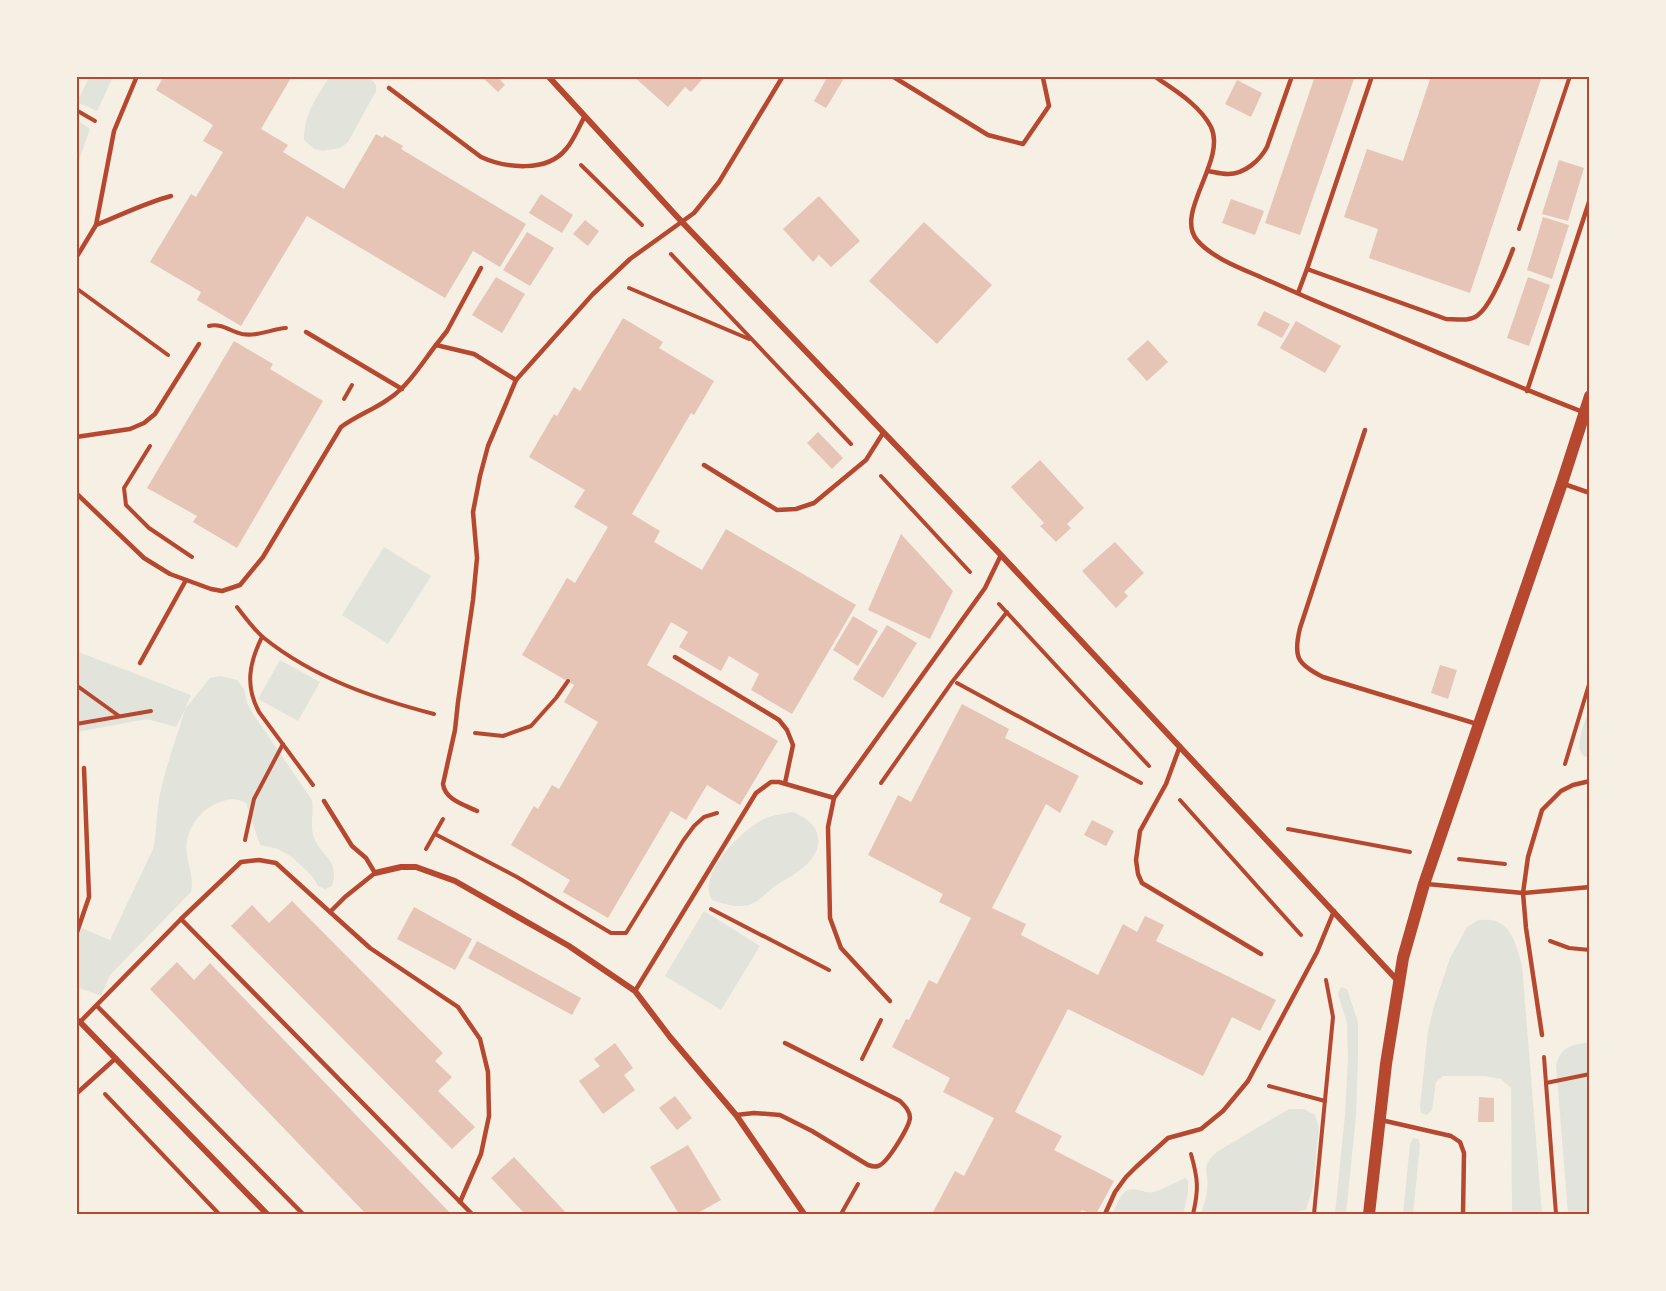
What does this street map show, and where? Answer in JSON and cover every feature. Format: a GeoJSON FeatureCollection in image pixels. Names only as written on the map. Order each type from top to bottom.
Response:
{"type":"FeatureCollection","features":[{"type":"Feature","properties":{"kind":"main road"},"geometry":{"type":"LineString","coordinates":[[1369,1215],[1386,1064],[1403,958],[1424,884],[1590,396]]}},
{"type":"Feature","properties":{"kind":"street"},"geometry":{"type":"LineString","coordinates":[[548,76],[682,222],[1001,555],[1399,982]]}},
{"type":"Feature","properties":{"kind":"street"},"geometry":{"type":"LineString","coordinates":[[375,873],[400,867],[417,867],[455,881],[569,946],[635,992],[736,1115],[804,1215]]}},
{"type":"Feature","properties":{"kind":"street"},"geometry":{"type":"LineString","coordinates":[[78,1021],[267,1215]]}},
{"type":"Feature","properties":{"kind":"lane"},"geometry":{"type":"LineString","coordinates":[[76,258],[96,225],[114,131],[137,76]]}},
{"type":"Feature","properties":{"kind":"lane"},"geometry":{"type":"LineString","coordinates":[[477,811],[449,797],[443,784],[455,730],[473,600],[477,558],[473,512],[488,446],[516,380],[593,294],[630,260],[694,213],[719,182],[783,76]]}},
{"type":"Feature","properties":{"kind":"lane"},"geometry":{"type":"LineString","coordinates":[[892,76],[988,135],[1023,144],[1049,106],[1043,78],[1040,76]]}},
{"type":"Feature","properties":{"kind":"lane"},"geometry":{"type":"LineString","coordinates":[[1154,76],[1200,111],[1212,129],[1214,147],[1208,171],[1193,209],[1191,229],[1196,240],[1227,262],[1527,391],[1583,412]]}},
{"type":"Feature","properties":{"kind":"lane"},"geometry":{"type":"LineString","coordinates":[[1208,171],[1229,174],[1249,168],[1262,156],[1292,76]]}},
{"type":"Feature","properties":{"kind":"lane"},"geometry":{"type":"LineString","coordinates":[[1298,293],[1372,76]]}},
{"type":"Feature","properties":{"kind":"lane"},"geometry":{"type":"LineString","coordinates":[[389,88],[481,157],[507,166],[541,164],[550,161],[565,150],[585,116]]}},
{"type":"Feature","properties":{"kind":"lane"},"geometry":{"type":"LineString","coordinates":[[96,225],[153,201],[171,196]]}},
{"type":"Feature","properties":{"kind":"lane"},"geometry":{"type":"LineString","coordinates":[[1527,391],[1590,198]]}},
{"type":"Feature","properties":{"kind":"lane"},"geometry":{"type":"LineString","coordinates":[[1307,269],[1446,318],[1465,319],[1478,316],[1491,299],[1512,249]]}},
{"type":"Feature","properties":{"kind":"lane"},"geometry":{"type":"LineString","coordinates":[[76,493],[144,558],[170,574],[222,591],[240,585],[263,557],[341,427],[353,418],[379,406],[402,389],[447,331],[481,268]]}},
{"type":"Feature","properties":{"kind":"lane"},"geometry":{"type":"LineString","coordinates":[[306,332],[402,389]]}},
{"type":"Feature","properties":{"kind":"lane"},"geometry":{"type":"LineString","coordinates":[[76,437],[130,429],[144,423],[155,414],[199,344]]}},
{"type":"Feature","properties":{"kind":"lane"},"geometry":{"type":"LineString","coordinates":[[436,345],[474,354],[516,380]]}},
{"type":"Feature","properties":{"kind":"lane"},"geometry":{"type":"LineString","coordinates":[[1365,430],[1300,628],[1296,644],[1298,659],[1308,669],[1323,677],[1479,725]]}},
{"type":"Feature","properties":{"kind":"lane"},"geometry":{"type":"LineString","coordinates":[[704,465],[777,510],[796,510],[814,503],[866,460],[883,433]]}},
{"type":"Feature","properties":{"kind":"lane"},"geometry":{"type":"LineString","coordinates":[[1562,483],[1590,493]]}},
{"type":"Feature","properties":{"kind":"lane"},"geometry":{"type":"LineString","coordinates":[[890,1001],[841,948],[830,918],[828,827],[834,798],[985,588],[1001,555]]}},
{"type":"Feature","properties":{"kind":"lane"},"geometry":{"type":"LineString","coordinates":[[140,663],[186,580]]}},
{"type":"Feature","properties":{"kind":"lane"},"geometry":{"type":"LineString","coordinates":[[675,657],[779,720],[787,730],[793,745],[785,783]]}},
{"type":"Feature","properties":{"kind":"lane"},"geometry":{"type":"LineString","coordinates":[[1180,746],[1166,784],[1140,831],[1136,860],[1138,874],[1142,883],[1261,954]]}},
{"type":"Feature","properties":{"kind":"lane"},"geometry":{"type":"LineString","coordinates":[[76,935],[89,897],[84,768]]}},
{"type":"Feature","properties":{"kind":"lane"},"geometry":{"type":"LineString","coordinates":[[635,992],[756,793],[771,782],[785,783],[834,798]]}},
{"type":"Feature","properties":{"kind":"lane"},"geometry":{"type":"LineString","coordinates":[[1542,1035],[1523,893],[1528,856],[1542,810],[1555,796],[1573,785],[1590,782]]}},
{"type":"Feature","properties":{"kind":"lane"},"geometry":{"type":"LineString","coordinates":[[324,801],[352,846],[366,858],[375,873],[330,912]]}},
{"type":"Feature","properties":{"kind":"lane"},"geometry":{"type":"LineString","coordinates":[[78,1021],[97,1006],[241,861],[259,860],[276,863],[370,948],[458,1007],[480,1039],[488,1072],[489,1116],[481,1154],[460,1202]]}},
{"type":"Feature","properties":{"kind":"lane"},"geometry":{"type":"LineString","coordinates":[[1424,884],[1523,893],[1590,887]]}},
{"type":"Feature","properties":{"kind":"lane"},"geometry":{"type":"LineString","coordinates":[[1105,1215],[1115,1192],[1126,1177],[1168,1138],[1201,1129],[1223,1111],[1248,1081],[1317,952],[1334,910]]}},
{"type":"Feature","properties":{"kind":"lane"},"geometry":{"type":"LineString","coordinates":[[181,919],[472,1215]]}},
{"type":"Feature","properties":{"kind":"lane"},"geometry":{"type":"LineString","coordinates":[[97,1006],[303,1215]]}},
{"type":"Feature","properties":{"kind":"lane"},"geometry":{"type":"LineString","coordinates":[[736,1115],[754,1113],[780,1115],[812,1131],[868,1165],[878,1166],[886,1161],[908,1126],[909,1112],[900,1101],[785,1043]]}},
{"type":"Feature","properties":{"kind":"lane"},"geometry":{"type":"LineString","coordinates":[[76,1094],[116,1058]]}},
{"type":"Feature","properties":{"kind":"lane"},"geometry":{"type":"LineString","coordinates":[[1380,1120],[1451,1136],[1460,1142],[1464,1153],[1463,1215]]}},
{"type":"Feature","properties":{"kind":"path"},"geometry":{"type":"LineString","coordinates":[[1512,249],[1570,76]]}},
{"type":"Feature","properties":{"kind":"path"},"geometry":{"type":"LineString","coordinates":[[565,150],[657,239],[866,460],[1166,784],[1317,952],[1328,986],[1333,1017],[1314,1215]]}},
{"type":"Feature","properties":{"kind":"path"},"geometry":{"type":"LineString","coordinates":[[622,285],[753,340]]}},
{"type":"Feature","properties":{"kind":"path"},"geometry":{"type":"LineString","coordinates":[[76,288],[149,342]]}},
{"type":"Feature","properties":{"kind":"path"},"geometry":{"type":"LineString","coordinates":[[199,344],[209,325],[216,324],[243,334],[291,327],[306,332]]}},
{"type":"Feature","properties":{"kind":"path"},"geometry":{"type":"LineString","coordinates":[[340,406],[363,366]]}},
{"type":"Feature","properties":{"kind":"path"},"geometry":{"type":"LineString","coordinates":[[152,442],[124,488],[126,505],[149,528],[201,562]]}},
{"type":"Feature","properties":{"kind":"path"},"geometry":{"type":"LineString","coordinates":[[222,591],[262,637],[298,662],[337,683],[385,700],[456,720]]}},
{"type":"Feature","properties":{"kind":"path"},"geometry":{"type":"LineString","coordinates":[[881,783],[952,682],[1007,612]]}},
{"type":"Feature","properties":{"kind":"path"},"geometry":{"type":"LineString","coordinates":[[262,637],[251,668],[250,689],[253,700],[259,712],[324,801]]}},
{"type":"Feature","properties":{"kind":"path"},"geometry":{"type":"LineString","coordinates":[[455,730],[503,736],[531,726],[568,681]]}},
{"type":"Feature","properties":{"kind":"path"},"geometry":{"type":"LineString","coordinates":[[1555,796],[1590,681]]}},
{"type":"Feature","properties":{"kind":"path"},"geometry":{"type":"LineString","coordinates":[[957,683],[1161,794]]}},
{"type":"Feature","properties":{"kind":"path"},"geometry":{"type":"LineString","coordinates":[[76,684],[120,716]]}},
{"type":"Feature","properties":{"kind":"path"},"geometry":{"type":"LineString","coordinates":[[76,724],[151,711]]}},
{"type":"Feature","properties":{"kind":"path"},"geometry":{"type":"LineString","coordinates":[[241,861],[254,799],[283,744]]}},
{"type":"Feature","properties":{"kind":"path"},"geometry":{"type":"LineString","coordinates":[[435,834],[517,877],[611,933],[620,934],[626,933],[682,841],[694,826],[704,817],[716,813],[737,825]]}},
{"type":"Feature","properties":{"kind":"path"},"geometry":{"type":"LineString","coordinates":[[1251,823],[1435,856],[1527,866]]}},
{"type":"Feature","properties":{"kind":"path"},"geometry":{"type":"LineString","coordinates":[[731,920],[837,974]]}},
{"type":"Feature","properties":{"kind":"path"},"geometry":{"type":"LineString","coordinates":[[1527,928],[1560,945],[1590,950]]}},
{"type":"Feature","properties":{"kind":"path"},"geometry":{"type":"LineString","coordinates":[[853,1076],[890,1001]]}},
{"type":"Feature","properties":{"kind":"path"},"geometry":{"type":"LineString","coordinates":[[1542,1035],[1556,1215]]}},
{"type":"Feature","properties":{"kind":"path"},"geometry":{"type":"LineString","coordinates":[[1545,1083],[1590,1074]]}},
{"type":"Feature","properties":{"kind":"path"},"geometry":{"type":"LineString","coordinates":[[93,1081],[219,1215]]}},
{"type":"Feature","properties":{"kind":"path"},"geometry":{"type":"LineString","coordinates":[[1287,1091],[1325,1101]]}},
{"type":"Feature","properties":{"kind":"path"},"geometry":{"type":"LineString","coordinates":[[1186,1133],[1197,1173],[1198,1188],[1193,1215]]}},
{"type":"Feature","properties":{"kind":"path"},"geometry":{"type":"LineString","coordinates":[[841,1215],[868,1165]]}},
{"type":"Feature","properties":{"kind":"shaded area"},"geometry":{"type":"Polygon","coordinates":[[[90,76],[113,77],[97,111],[77,102],[90,76]]]}},
{"type":"Feature","properties":{"kind":"shaded area"},"geometry":{"type":"Polygon","coordinates":[[[330,76],[370,77],[376,85],[376,91],[348,142],[340,148],[322,151],[314,149],[304,140],[306,122],[312,106],[330,76]]]}},
{"type":"Feature","properties":{"kind":"shaded area"},"geometry":{"type":"Polygon","coordinates":[[[77,120],[90,129],[77,166],[77,120]]]}},
{"type":"Feature","properties":{"kind":"shaded area"},"geometry":{"type":"Polygon","coordinates":[[[384,547],[431,576],[388,644],[342,615],[384,547]]]}},
{"type":"Feature","properties":{"kind":"shaded area"},"geometry":{"type":"Polygon","coordinates":[[[76,651],[191,695],[185,709],[210,678],[220,676],[237,680],[244,689],[247,703],[253,714],[312,800],[313,834],[334,869],[332,886],[325,889],[318,886],[312,876],[292,857],[278,849],[260,845],[246,803],[231,799],[215,804],[197,819],[187,839],[191,892],[110,975],[101,996],[77,987],[77,926],[110,940],[153,849],[161,787],[185,710],[176,727],[147,719],[77,732],[76,651]]]}},
{"type":"Feature","properties":{"kind":"shaded area"},"geometry":{"type":"Polygon","coordinates":[[[280,660],[320,682],[298,721],[258,699],[280,660]]]}},
{"type":"Feature","properties":{"kind":"shaded area"},"geometry":{"type":"Polygon","coordinates":[[[1589,708],[1590,758],[1583,755],[1579,744],[1589,708]]]}},
{"type":"Feature","properties":{"kind":"shaded area"},"geometry":{"type":"Polygon","coordinates":[[[792,812],[809,821],[817,834],[817,849],[806,865],[749,905],[735,906],[712,900],[709,890],[710,878],[734,842],[764,819],[792,812]]]}},
{"type":"Feature","properties":{"kind":"shaded area"},"geometry":{"type":"Polygon","coordinates":[[[704,911],[760,946],[721,1010],[665,976],[704,911]]]}},
{"type":"Feature","properties":{"kind":"shaded area"},"geometry":{"type":"Polygon","coordinates":[[[1478,920],[1496,921],[1508,930],[1514,940],[1522,965],[1542,1214],[1512,1214],[1511,1088],[1501,1079],[1485,1076],[1443,1076],[1436,1082],[1432,1110],[1427,1115],[1421,1113],[1428,1031],[1434,1006],[1450,958],[1467,927],[1478,920]]]}},
{"type":"Feature","properties":{"kind":"shaded area"},"geometry":{"type":"Polygon","coordinates":[[[1341,987],[1347,989],[1358,1022],[1358,1057],[1356,1116],[1346,1214],[1335,1214],[1348,1059],[1347,1023],[1338,994],[1341,987]]]}},
{"type":"Feature","properties":{"kind":"shaded area"},"geometry":{"type":"Polygon","coordinates":[[[1589,1042],[1589,1214],[1568,1214],[1556,1065],[1564,1050],[1589,1042]]]}},
{"type":"Feature","properties":{"kind":"shaded area"},"geometry":{"type":"Polygon","coordinates":[[[1289,1109],[1304,1109],[1315,1115],[1319,1127],[1313,1187],[1306,1210],[1287,1214],[1201,1214],[1208,1184],[1206,1170],[1208,1161],[1218,1151],[1289,1109]]]}},
{"type":"Feature","properties":{"kind":"shaded area"},"geometry":{"type":"Polygon","coordinates":[[[1413,1138],[1418,1139],[1420,1144],[1413,1214],[1403,1214],[1410,1144],[1413,1138]]]}},
{"type":"Feature","properties":{"kind":"shaded area"},"geometry":{"type":"Polygon","coordinates":[[[1185,1178],[1188,1181],[1188,1193],[1183,1214],[1112,1214],[1122,1195],[1129,1190],[1153,1192],[1185,1178]]]}},
{"type":"Feature","properties":{"kind":"building"},"geometry":{"type":"Polygon","coordinates":[[[164,76],[292,76],[261,129],[288,145],[283,152],[344,189],[376,134],[383,138],[384,135],[403,146],[401,149],[526,224],[500,267],[473,251],[445,298],[307,216],[241,326],[197,300],[201,292],[150,262],[191,194],[196,197],[223,152],[203,141],[213,125],[156,90],[164,76]]]}},
{"type":"Feature","properties":{"kind":"building"},"geometry":{"type":"Polygon","coordinates":[[[497,76],[505,85],[498,92],[483,78],[497,76]]]}},
{"type":"Feature","properties":{"kind":"building"},"geometry":{"type":"Polygon","coordinates":[[[633,76],[705,76],[691,92],[685,87],[668,107],[633,76]]]}},
{"type":"Feature","properties":{"kind":"building"},"geometry":{"type":"Polygon","coordinates":[[[828,76],[837,76],[843,80],[826,108],[814,101],[828,76]]]}},
{"type":"Feature","properties":{"kind":"building"},"geometry":{"type":"Polygon","coordinates":[[[1315,76],[1355,76],[1300,235],[1265,223],[1315,76]]]}},
{"type":"Feature","properties":{"kind":"building"},"geometry":{"type":"Polygon","coordinates":[[[1431,76],[1542,76],[1470,293],[1369,258],[1378,229],[1344,217],[1367,149],[1403,161],[1431,76]]]}},
{"type":"Feature","properties":{"kind":"building"},"geometry":{"type":"Polygon","coordinates":[[[1237,80],[1262,93],[1251,117],[1225,104],[1237,80]]]}},
{"type":"Feature","properties":{"kind":"building"},"geometry":{"type":"Polygon","coordinates":[[[1559,160],[1584,168],[1568,221],[1542,214],[1559,160]]]}},
{"type":"Feature","properties":{"kind":"building"},"geometry":{"type":"Polygon","coordinates":[[[541,194],[573,215],[562,233],[529,213],[541,194]]]}},
{"type":"Feature","properties":{"kind":"building"},"geometry":{"type":"Polygon","coordinates":[[[819,196],[860,241],[831,267],[819,255],[813,262],[783,229],[819,196]]]}},
{"type":"Feature","properties":{"kind":"building"},"geometry":{"type":"Polygon","coordinates":[[[1231,199],[1264,211],[1255,235],[1222,223],[1231,199]]]}},
{"type":"Feature","properties":{"kind":"building"},"geometry":{"type":"Polygon","coordinates":[[[1543,217],[1569,225],[1552,279],[1527,270],[1543,217]]]}},
{"type":"Feature","properties":{"kind":"building"},"geometry":{"type":"Polygon","coordinates":[[[585,220],[599,231],[588,246],[573,234],[585,220]]]}},
{"type":"Feature","properties":{"kind":"building"},"geometry":{"type":"Polygon","coordinates":[[[924,222],[992,285],[937,344],[869,281],[924,222]]]}},
{"type":"Feature","properties":{"kind":"building"},"geometry":{"type":"Polygon","coordinates":[[[527,232],[554,248],[530,286],[503,270],[527,232]]]}},
{"type":"Feature","properties":{"kind":"building"},"geometry":{"type":"Polygon","coordinates":[[[496,277],[525,294],[502,333],[472,315],[496,277]]]}},
{"type":"Feature","properties":{"kind":"building"},"geometry":{"type":"Polygon","coordinates":[[[1528,277],[1550,285],[1529,346],[1507,338],[1528,277]]]}},
{"type":"Feature","properties":{"kind":"building"},"geometry":{"type":"Polygon","coordinates":[[[1264,311],[1290,324],[1282,338],[1257,325],[1264,311]]]}},
{"type":"Feature","properties":{"kind":"building"},"geometry":{"type":"Polygon","coordinates":[[[623,318],[663,342],[659,348],[714,381],[694,415],[691,413],[632,514],[660,531],[654,542],[702,570],[726,529],[856,605],[792,714],[751,690],[759,674],[729,656],[721,671],[679,647],[688,632],[671,622],[647,665],[778,741],[740,805],[707,785],[686,820],[671,811],[608,918],[563,892],[570,880],[511,845],[534,806],[538,809],[552,785],[559,789],[598,722],[564,702],[574,685],[522,655],[567,578],[575,583],[608,527],[574,507],[585,490],[529,457],[554,414],[557,416],[574,387],[580,391],[623,318]]]}},
{"type":"Feature","properties":{"kind":"building"},"geometry":{"type":"Polygon","coordinates":[[[1296,321],[1341,346],[1325,373],[1280,348],[1296,321]]]}},
{"type":"Feature","properties":{"kind":"building"},"geometry":{"type":"Polygon","coordinates":[[[1148,340],[1168,362],[1147,381],[1127,359],[1148,340]]]}},
{"type":"Feature","properties":{"kind":"building"},"geometry":{"type":"Polygon","coordinates":[[[234,341],[273,364],[270,369],[323,401],[237,548],[193,522],[197,516],[147,488],[234,341]]]}},
{"type":"Feature","properties":{"kind":"building"},"geometry":{"type":"Polygon","coordinates":[[[818,432],[843,458],[832,469],[807,443],[818,432]]]}},
{"type":"Feature","properties":{"kind":"building"},"geometry":{"type":"Polygon","coordinates":[[[1040,460],[1084,508],[1067,524],[1071,528],[1056,542],[1040,526],[1044,523],[1011,487],[1040,460]]]}},
{"type":"Feature","properties":{"kind":"building"},"geometry":{"type":"Polygon","coordinates":[[[901,534],[953,591],[930,639],[868,610],[901,534]]]}},
{"type":"Feature","properties":{"kind":"building"},"geometry":{"type":"Polygon","coordinates":[[[1115,542],[1144,573],[1124,592],[1128,596],[1116,608],[1082,571],[1115,542]]]}},
{"type":"Feature","properties":{"kind":"building"},"geometry":{"type":"Polygon","coordinates":[[[853,616],[878,631],[858,666],[833,650],[853,616]]]}},
{"type":"Feature","properties":{"kind":"building"},"geometry":{"type":"Polygon","coordinates":[[[887,625],[917,643],[883,698],[853,679],[887,625]]]}},
{"type":"Feature","properties":{"kind":"building"},"geometry":{"type":"Polygon","coordinates":[[[1440,665],[1457,670],[1448,699],[1431,693],[1440,665]]]}},
{"type":"Feature","properties":{"kind":"building"},"geometry":{"type":"Polygon","coordinates":[[[962,704],[1009,729],[1005,738],[1079,776],[1060,813],[1046,804],[992,908],[1026,924],[1021,935],[1098,975],[1123,924],[1137,932],[1145,916],[1164,925],[1156,941],[1276,1000],[1260,1031],[1232,1017],[1203,1076],[1068,1009],[1015,1112],[1062,1136],[1054,1150],[1114,1181],[1096,1214],[1082,1210],[1079,1214],[932,1214],[955,1171],[964,1176],[994,1118],[943,1092],[950,1078],[892,1047],[906,1019],[909,1020],[929,980],[937,984],[971,918],[939,902],[943,894],[868,855],[898,795],[911,802],[962,704]]]}},
{"type":"Feature","properties":{"kind":"building"},"geometry":{"type":"Polygon","coordinates":[[[1092,820],[1114,831],[1106,846],[1084,835],[1092,820]]]}},
{"type":"Feature","properties":{"kind":"building"},"geometry":{"type":"Polygon","coordinates":[[[292,901],[443,1053],[435,1061],[452,1077],[438,1091],[475,1127],[452,1149],[231,926],[252,905],[269,923],[292,901]]]}},
{"type":"Feature","properties":{"kind":"building"},"geometry":{"type":"Polygon","coordinates":[[[414,907],[472,939],[455,970],[397,939],[414,907]]]}},
{"type":"Feature","properties":{"kind":"building"},"geometry":{"type":"Polygon","coordinates":[[[477,941],[581,998],[572,1015],[468,958],[477,941]]]}},
{"type":"Feature","properties":{"kind":"building"},"geometry":{"type":"Polygon","coordinates":[[[177,962],[194,980],[210,963],[451,1214],[366,1214],[150,989],[177,962]]]}},
{"type":"Feature","properties":{"kind":"building"},"geometry":{"type":"Polygon","coordinates":[[[615,1043],[633,1068],[624,1075],[635,1090],[603,1114],[579,1081],[600,1066],[594,1059],[615,1043]]]}},
{"type":"Feature","properties":{"kind":"building"},"geometry":{"type":"Polygon","coordinates":[[[675,1096],[692,1118],[677,1130],[659,1108],[675,1096]]]}},
{"type":"Feature","properties":{"kind":"building"},"geometry":{"type":"Polygon","coordinates":[[[1479,1097],[1494,1098],[1494,1122],[1478,1122],[1479,1097]]]}},
{"type":"Feature","properties":{"kind":"building"},"geometry":{"type":"Polygon","coordinates":[[[688,1145],[721,1200],[696,1214],[679,1214],[650,1167],[688,1145]]]}},
{"type":"Feature","properties":{"kind":"building"},"geometry":{"type":"Polygon","coordinates":[[[514,1157],[567,1214],[525,1214],[491,1178],[514,1157]]]}}]}
